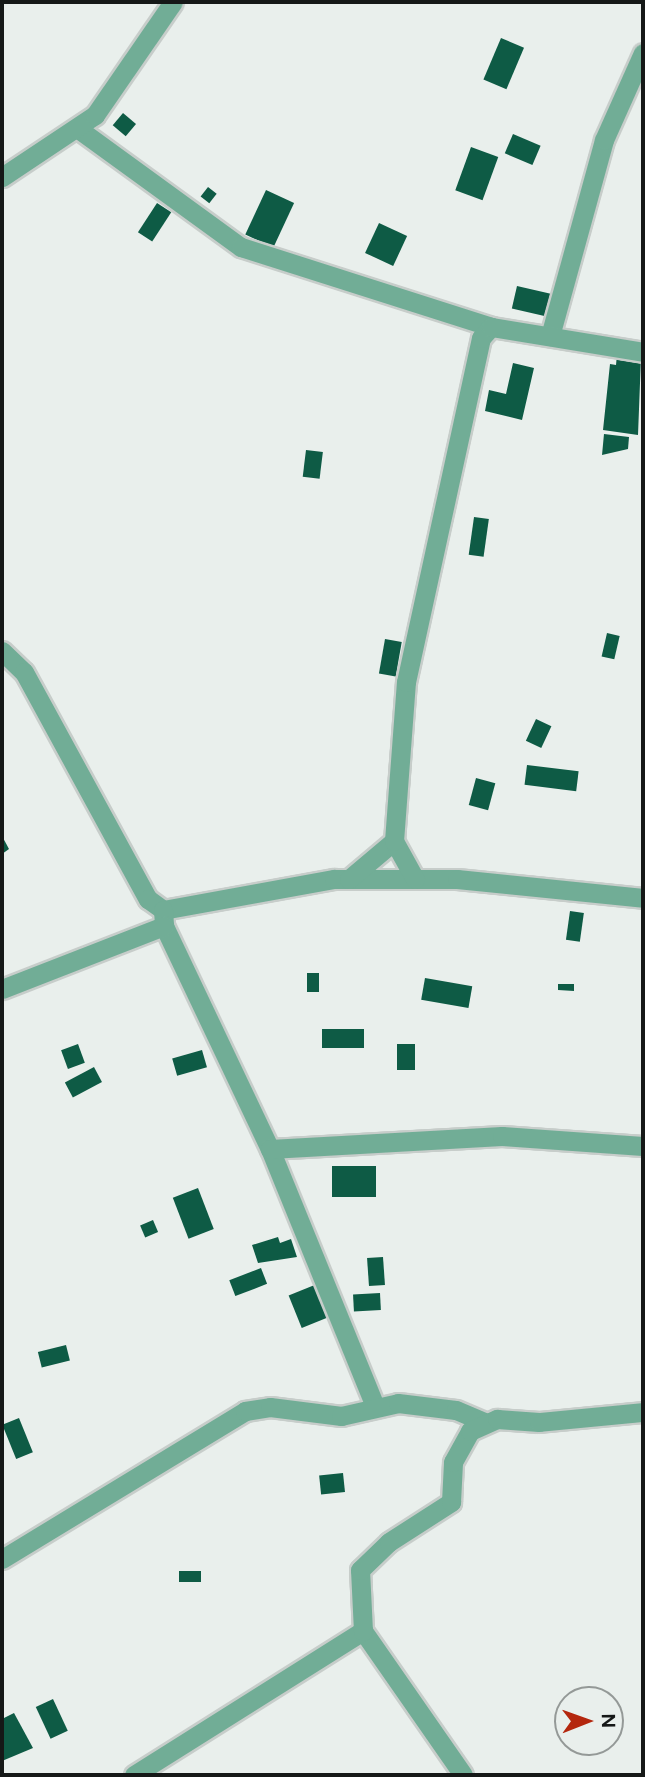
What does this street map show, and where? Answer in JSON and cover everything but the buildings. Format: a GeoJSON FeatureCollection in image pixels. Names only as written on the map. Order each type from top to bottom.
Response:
{"type":"FeatureCollection","features":[{"type":"Feature","properties":{"kind":"street"},"geometry":{"type":"LineString","coordinates":[[2,177],[77,128],[116,90],[173,2]]}},
{"type":"Feature","properties":{"kind":"street"},"geometry":{"type":"LineString","coordinates":[[550,336],[604,139],[643,53]]}},
{"type":"Feature","properties":{"kind":"street"},"geometry":{"type":"LineString","coordinates":[[77,128],[241,247],[491,327],[643,352]]}},
{"type":"Feature","properties":{"kind":"street"},"geometry":{"type":"LineString","coordinates":[[415,878],[394,841],[415,623],[474,359],[491,327]]}},
{"type":"Feature","properties":{"kind":"street"},"geometry":{"type":"LineString","coordinates":[[2,651],[24,672],[148,899],[164,918],[270,1149],[374,1404]]}},
{"type":"Feature","properties":{"kind":"street"},"geometry":{"type":"LineString","coordinates":[[349,879],[394,841]]}},
{"type":"Feature","properties":{"kind":"street"},"geometry":{"type":"LineString","coordinates":[[2,989],[164,918],[349,879],[415,878],[643,898]]}},
{"type":"Feature","properties":{"kind":"street"},"geometry":{"type":"LineString","coordinates":[[270,1149],[502,1136],[643,1146]]}},
{"type":"Feature","properties":{"kind":"street"},"geometry":{"type":"LineString","coordinates":[[2,1559],[244,1411],[270,1407],[341,1416],[374,1404],[456,1410],[484,1422],[643,1412]]}},
{"type":"Feature","properties":{"kind":"street"},"geometry":{"type":"LineString","coordinates":[[463,1775],[363,1631],[360,1570],[389,1542],[451,1503],[458,1445],[484,1422]]}},
{"type":"Feature","properties":{"kind":"street"},"geometry":{"type":"LineString","coordinates":[[134,1775],[363,1631]]}}]}
